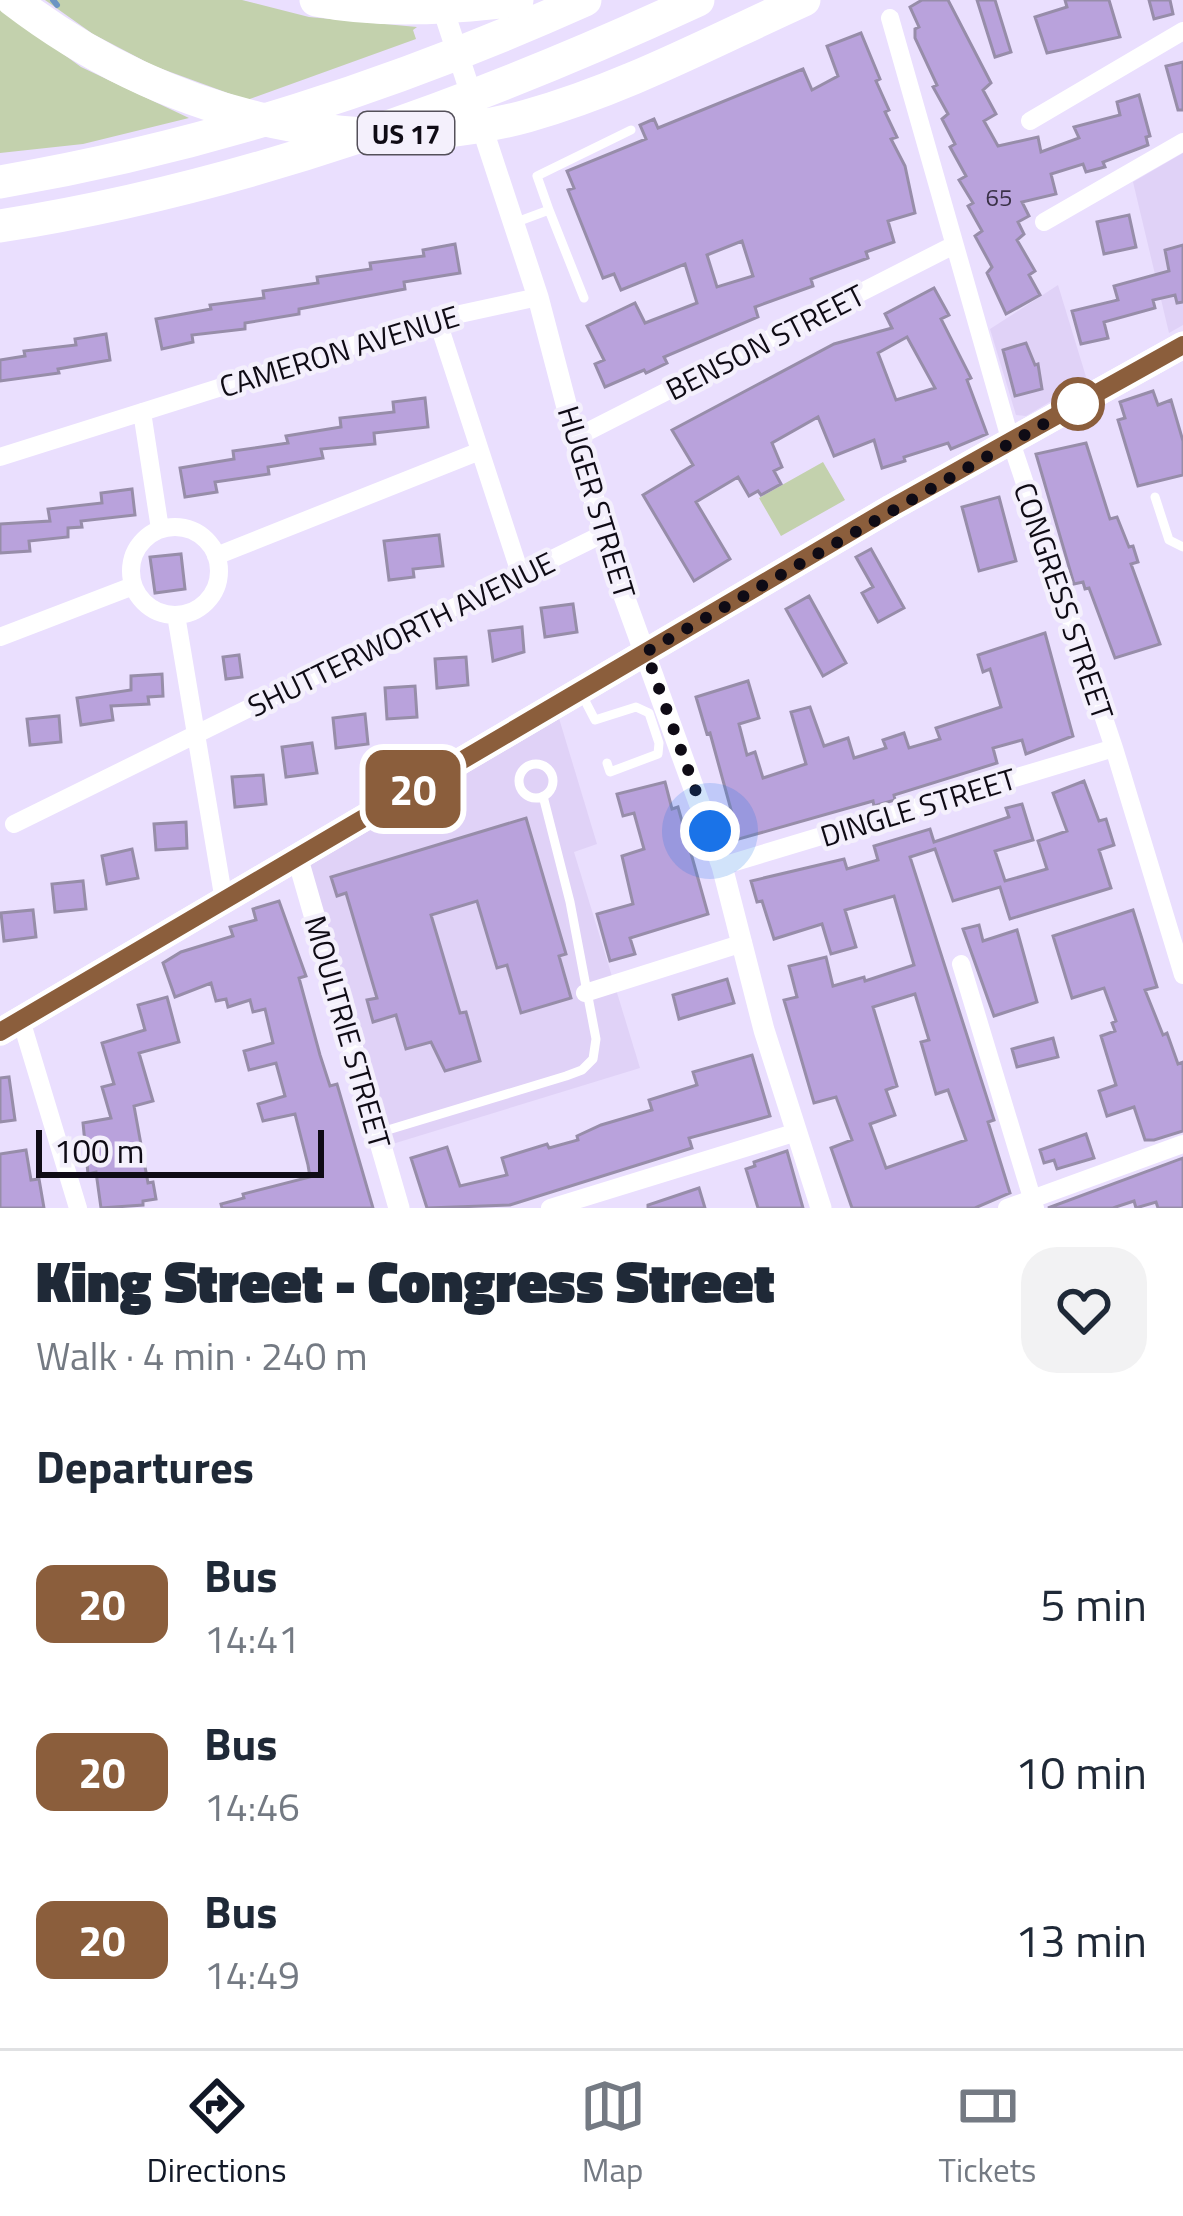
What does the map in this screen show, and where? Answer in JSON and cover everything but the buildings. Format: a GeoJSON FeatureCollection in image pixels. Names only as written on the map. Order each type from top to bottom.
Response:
{"type":"FeatureCollection","features":[{"type":"Feature","properties":{"kind":"highway","name":"US 17"},"geometry":{"type":"LineString","coordinates":[[14,0],[107,62],[226,112],[339,133],[389,134],[475,127],[564,104],[804,0]]}},
{"type":"Feature","properties":{"kind":"highway"},"geometry":{"type":"LineString","coordinates":[[316,0],[402,9],[518,0]]}},
{"type":"Feature","properties":{"kind":"highway"},"geometry":{"type":"LineString","coordinates":[[0,182],[98,166],[216,137],[385,82],[586,0]]}},
{"type":"Feature","properties":{"kind":"highway"},"geometry":{"type":"LineString","coordinates":[[0,226],[126,202],[324,148],[484,92],[698,0]]}},
{"type":"Feature","properties":{"kind":"highway"},"geometry":{"type":"LineString","coordinates":[[0,166],[98,166]]}},
{"type":"Feature","properties":{"kind":"main road"},"geometry":{"type":"LineString","coordinates":[[10,1026],[646,652],[1183,345]]}},
{"type":"Feature","properties":{"kind":"street","name":"HUGER STREET"},"geometry":{"type":"LineString","coordinates":[[440,0],[538,297],[575,438],[646,652],[667,740],[722,866],[764,1030],[821,1208]]}},
{"type":"Feature","properties":{"kind":"street","name":"CONGRESS STREET"},"geometry":{"type":"LineString","coordinates":[[890,18],[1011,442],[1114,748],[1183,976]]}},
{"type":"Feature","properties":{"kind":"street"},"geometry":{"type":"LineString","coordinates":[[1030,121],[1183,31]]}},
{"type":"Feature","properties":{"kind":"street"},"geometry":{"type":"LineString","coordinates":[[1045,222],[1183,142]]}},
{"type":"Feature","properties":{"kind":"street","name":"BENSON STREET"},"geometry":{"type":"LineString","coordinates":[[575,438],[955,245]]}},
{"type":"Feature","properties":{"kind":"street","name":"CAMERON AVENUE"},"geometry":{"type":"LineString","coordinates":[[0,457],[437,319],[538,297]]}},
{"type":"Feature","properties":{"kind":"street"},"geometry":{"type":"LineString","coordinates":[[437,319],[520,577]]}},
{"type":"Feature","properties":{"kind":"street"},"geometry":{"type":"LineString","coordinates":[[142,412],[160,529]]}},
{"type":"Feature","properties":{"kind":"street"},"geometry":{"type":"LineString","coordinates":[[216,556],[480,451]]}},
{"type":"Feature","properties":{"kind":"street"},"geometry":{"type":"LineString","coordinates":[[160,529],[190,530],[204,537],[216,556],[218,579],[208,600],[189,613],[176,615],[146,604],[133,586],[131,562],[141,542],[160,529]]}},
{"type":"Feature","properties":{"kind":"street","name":"SHUTTERWORTH AVENUE"},"geometry":{"type":"LineString","coordinates":[[14,824],[605,533]]}},
{"type":"Feature","properties":{"kind":"street"},"geometry":{"type":"LineString","coordinates":[[0,638],[133,586]]}},
{"type":"Feature","properties":{"kind":"street"},"geometry":{"type":"LineString","coordinates":[[176,615],[224,901]]}},
{"type":"Feature","properties":{"kind":"street","name":"DINGLE STREET"},"geometry":{"type":"LineString","coordinates":[[722,866],[1114,748]]}},
{"type":"Feature","properties":{"kind":"street","name":"MOULTRIE STREET"},"geometry":{"type":"LineString","coordinates":[[297,856],[399,1208]]}},
{"type":"Feature","properties":{"kind":"street"},"geometry":{"type":"LineString","coordinates":[[585,993],[743,944]]}},
{"type":"Feature","properties":{"kind":"street"},"geometry":{"type":"LineString","coordinates":[[961,964],[1034,1204]]}},
{"type":"Feature","properties":{"kind":"street"},"geometry":{"type":"LineString","coordinates":[[10,1026],[78,1208]]}},
{"type":"Feature","properties":{"kind":"street"},"geometry":{"type":"LineString","coordinates":[[550,1208],[797,1132]]}},
{"type":"Feature","properties":{"kind":"street"},"geometry":{"type":"LineString","coordinates":[[1007,1208],[1034,1204],[1183,1144]]}},
{"type":"Feature","properties":{"kind":"lane"},"geometry":{"type":"LineString","coordinates":[[584,298],[536,176],[631,130]]}},
{"type":"Feature","properties":{"kind":"lane"},"geometry":{"type":"LineString","coordinates":[[514,223],[549,210]]}},
{"type":"Feature","properties":{"kind":"lane"},"geometry":{"type":"LineString","coordinates":[[1155,496],[1169,540],[1183,547]]}},
{"type":"Feature","properties":{"kind":"lane"},"geometry":{"type":"LineString","coordinates":[[580,691],[599,736]]}},
{"type":"Feature","properties":{"kind":"lane"},"geometry":{"type":"LineString","coordinates":[[595,720],[643,708],[667,740],[653,758],[634,760],[610,772],[607,763]]}},
{"type":"Feature","properties":{"kind":"lane"},"geometry":{"type":"LineString","coordinates":[[621,712],[626,728]]}},
{"type":"Feature","properties":{"kind":"lane"},"geometry":{"type":"LineString","coordinates":[[378,1133],[581,1070],[593,1059],[596,1039],[570,902],[543,796]]}},
{"type":"Feature","properties":{"kind":"shaded area"},"geometry":{"type":"Polygon","coordinates":[[[1183,153],[1183,325],[1169,333],[1133,182],[1183,153]]]}},
{"type":"Feature","properties":{"kind":"shaded area"},"geometry":{"type":"Polygon","coordinates":[[[1058,285],[1087,380],[1026,416],[1016,415],[990,329],[1058,285]]]}},
{"type":"Feature","properties":{"kind":"shaded area"},"geometry":{"type":"Polygon","coordinates":[[[555,705],[597,844],[574,852],[640,1068],[386,1146],[297,856],[555,705]]]}},
{"type":"Feature","properties":{"kind":"green space"},"geometry":{"type":"Polygon","coordinates":[[[45,0],[242,0],[309,17],[417,27],[413,30],[416,39],[247,100],[154,66],[93,34],[45,0]]]}},
{"type":"Feature","properties":{"kind":"green space"},"geometry":{"type":"Polygon","coordinates":[[[0,8],[81,67],[189,118],[83,144],[0,153],[0,8]]]}},
{"type":"Feature","properties":{"kind":"green space"},"geometry":{"type":"Polygon","coordinates":[[[823,462],[845,500],[781,536],[759,498],[823,462]]]}},
{"type":"Feature","properties":{"kind":"waterway"},"geometry":{"type":"LineString","coordinates":[[53,0],[57,5]]}},
{"type":"Feature","properties":{"kind":"bus line","name":"20"},"geometry":{"type":"LineString","coordinates":[[0,1032],[891,508],[1183,345]]}},
{"type":"Feature","properties":{"kind":"route"},"geometry":{"type":"LineString","coordinates":[[710,831],[646,652],[1084,401],[1078,404]]}}]}
